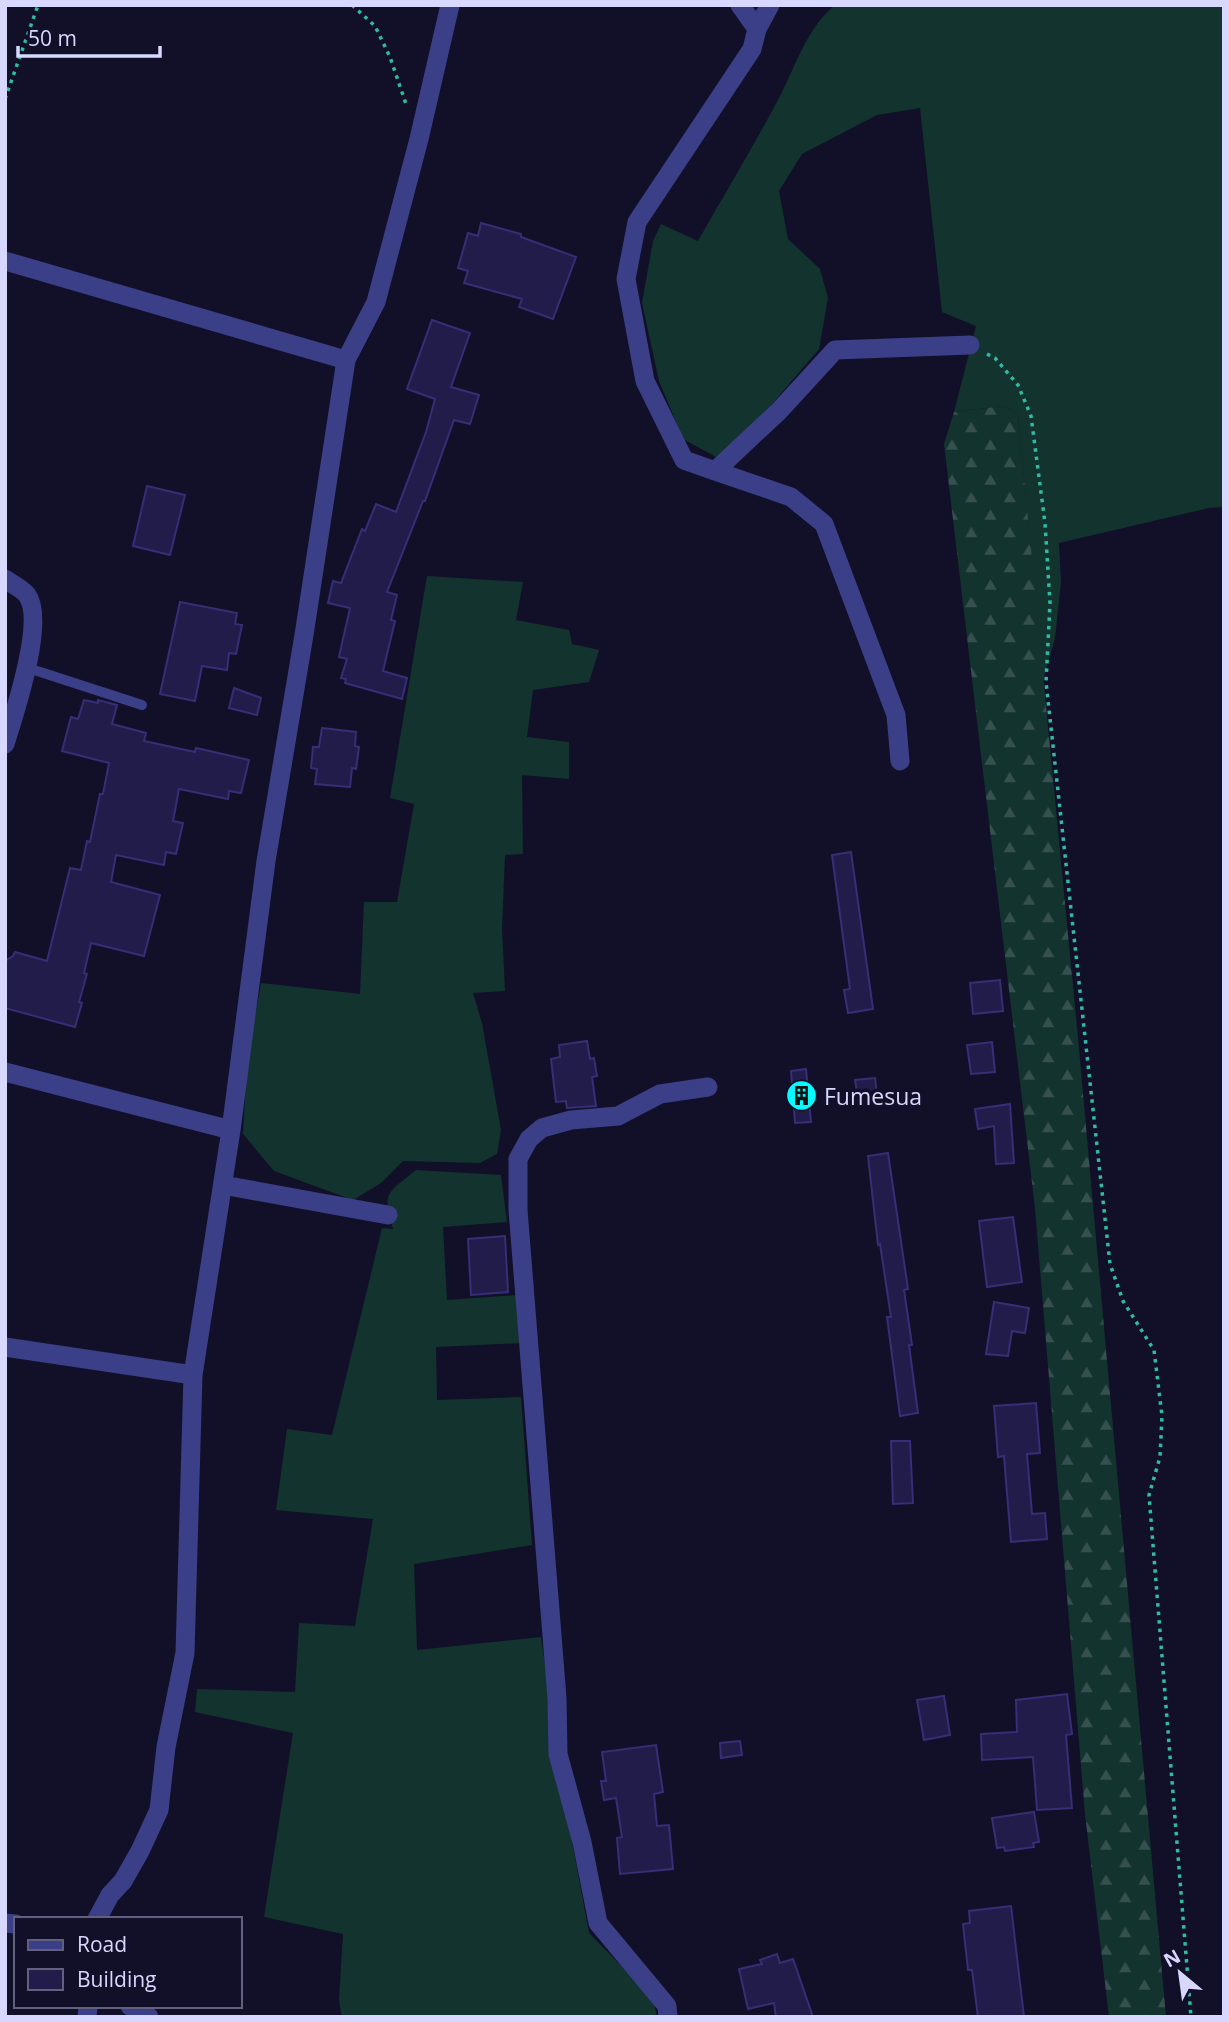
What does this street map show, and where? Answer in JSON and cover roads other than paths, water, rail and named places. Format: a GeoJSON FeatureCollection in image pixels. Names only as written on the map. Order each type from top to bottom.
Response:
{"type":"FeatureCollection","features":[{"type":"Feature","properties":{"kind":"street"},"geometry":{"type":"LineString","coordinates":[[98,1917],[140,1852],[159,1810],[166,1747],[185,1653],[193,1374],[231,1130],[266,861],[346,360],[376,302],[419,139],[450,5]]}},
{"type":"Feature","properties":{"kind":"street"},"geometry":{"type":"LineString","coordinates":[[740,5],[757,29]]}},
{"type":"Feature","properties":{"kind":"street"},"geometry":{"type":"LineString","coordinates":[[770,5],[757,29],[752,49],[637,222],[626,279],[645,381],[684,460],[791,497],[824,524],[896,715],[900,761]]}},
{"type":"Feature","properties":{"kind":"street"},"geometry":{"type":"LineString","coordinates":[[5,261],[346,360]]}},
{"type":"Feature","properties":{"kind":"street"},"geometry":{"type":"LineString","coordinates":[[715,471],[779,411],[835,350],[970,345]]}},
{"type":"Feature","properties":{"kind":"street"},"geometry":{"type":"LineString","coordinates":[[5,579],[28,596],[33,615],[28,668],[5,744]]}},
{"type":"Feature","properties":{"kind":"street"},"geometry":{"type":"LineString","coordinates":[[5,1072],[231,1130]]}},
{"type":"Feature","properties":{"kind":"street"},"geometry":{"type":"LineString","coordinates":[[668,2017],[667,2006],[598,1923],[582,1842],[558,1754],[557,1698],[519,1210],[518,1159],[528,1139],[542,1128],[571,1120],[618,1116],[660,1094],[708,1087]]}},
{"type":"Feature","properties":{"kind":"street"},"geometry":{"type":"LineString","coordinates":[[223,1185],[388,1215]]}},
{"type":"Feature","properties":{"kind":"street"},"geometry":{"type":"LineString","coordinates":[[5,1347],[193,1374]]}},
{"type":"Feature","properties":{"kind":"street"},"geometry":{"type":"LineString","coordinates":[[133,2008],[149,2017]]}},
{"type":"Feature","properties":{"kind":"lane"},"geometry":{"type":"LineString","coordinates":[[28,668],[142,705]]}},
{"type":"Feature","properties":{"kind":"place","name":"Fumesua"},"geometry":{"type":"Point","coordinates":[801,1096]}}]}
